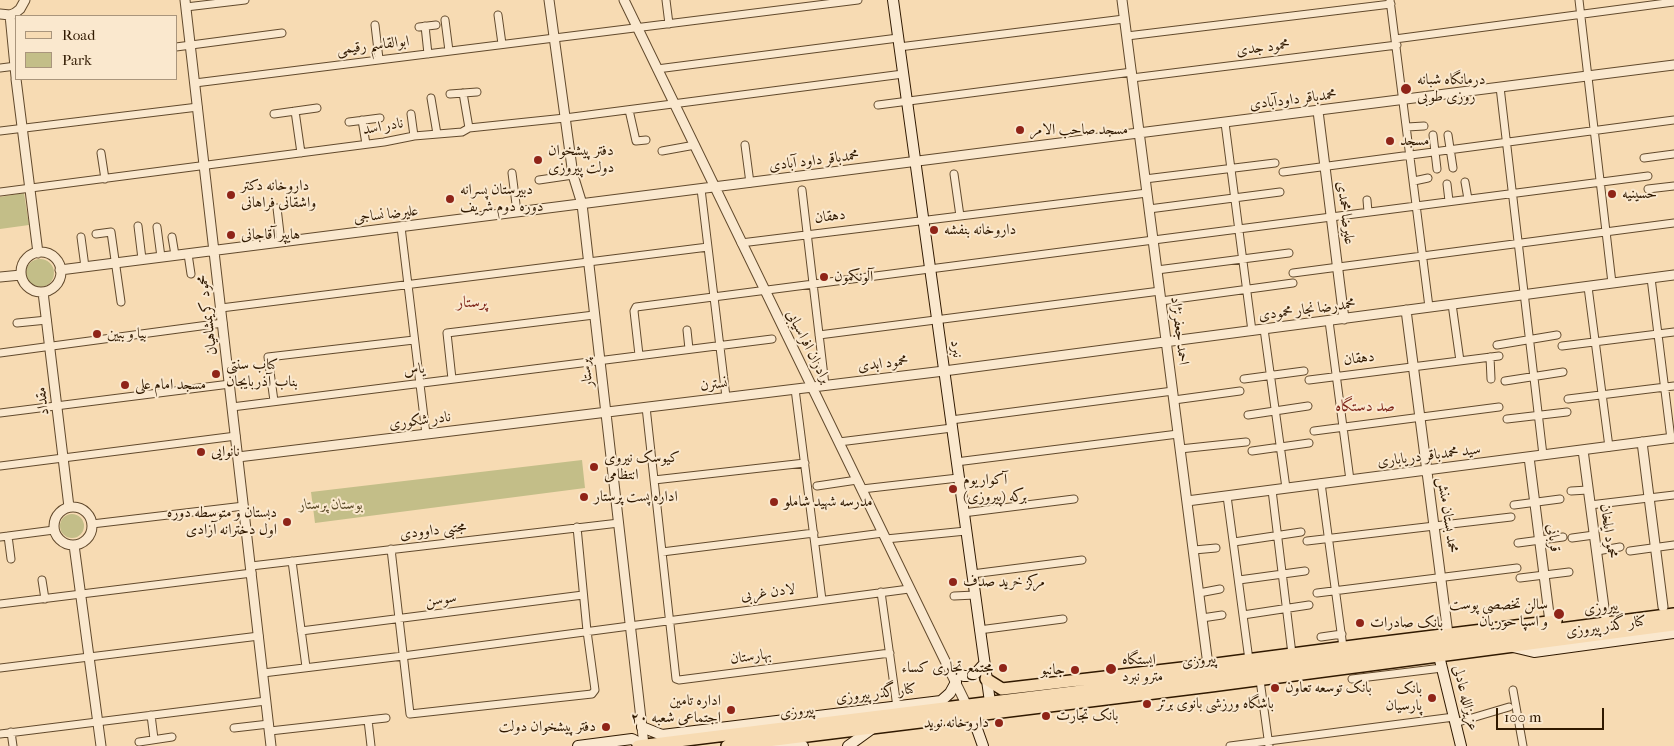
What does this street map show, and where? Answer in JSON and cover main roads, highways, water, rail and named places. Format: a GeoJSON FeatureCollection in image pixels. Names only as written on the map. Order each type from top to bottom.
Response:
{"type":"FeatureCollection","features":[{"type":"Feature","properties":{"kind":"main road","name":"نبرد"},"geometry":{"type":"LineString","coordinates":[[893,0],[990,702]]}},
{"type":"Feature","properties":{"kind":"main road"},"geometry":{"type":"LineString","coordinates":[[986,679],[1002,689],[1138,673],[1209,670],[1249,660],[1343,647],[1669,607]]}},
{"type":"Feature","properties":{"kind":"main road","name":"پیروزی"},"geometry":{"type":"LineString","coordinates":[[642,746],[829,718],[970,710],[1260,680],[1379,658],[1438,644],[1674,614]]}},
{"type":"Feature","properties":{"kind":"main road","name":"پیروزی"},"geometry":{"type":"LineString","coordinates":[[729,746],[873,728],[970,710],[990,702],[1099,689],[1209,670],[1379,658],[1440,662],[1512,647],[1674,625]]}},
{"type":"Feature","properties":{"kind":"main road","name":"کنار گذر پیروزی"},"geometry":{"type":"LineString","coordinates":[[1512,647],[1534,652],[1674,633]]}},
{"type":"Feature","properties":{"kind":"main road"},"geometry":{"type":"LineString","coordinates":[[1438,644],[1440,662]]}},
{"type":"Feature","properties":{"kind":"main road","name":"عزیزالله عادلی"},"geometry":{"type":"LineString","coordinates":[[1440,662],[1461,746]]}},
{"type":"Feature","properties":{"kind":"main road"},"geometry":{"type":"LineString","coordinates":[[950,671],[964,676],[971,676],[976,674],[984,664]]}},
{"type":"Feature","properties":{"kind":"main road"},"geometry":{"type":"LineString","coordinates":[[1126,685],[1138,673]]}},
{"type":"Feature","properties":{"kind":"main road"},"geometry":{"type":"LineString","coordinates":[[1083,680],[1099,689]]}},
{"type":"Feature","properties":{"kind":"main road","name":"کنار گذر پیروزی"},"geometry":{"type":"LineString","coordinates":[[642,727],[662,735],[829,718],[941,701],[950,693],[956,682]]}},
{"type":"Feature","properties":{"kind":"main road"},"geometry":{"type":"LineString","coordinates":[[970,710],[983,746]]}},
{"type":"Feature","properties":{"kind":"main road"},"geometry":{"type":"LineString","coordinates":[[848,746],[873,728]]}},
{"type":"Feature","properties":{"kind":"main road"},"geometry":{"type":"LineString","coordinates":[[578,746],[632,740],[642,746]]}},
{"type":"Feature","properties":{"kind":"main road"},"geometry":{"type":"LineString","coordinates":[[762,746],[803,746]]}},
{"type":"Feature","properties":{"kind":"place","name":"درمانگاه شبانه روزی طوبی"},"geometry":{"type":"Point","coordinates":[1406,89]}},
{"type":"Feature","properties":{"kind":"place","name":"مسجد صاحب الامر"},"geometry":{"type":"Point","coordinates":[1020,130]}},
{"type":"Feature","properties":{"kind":"place","name":"مسجد"},"geometry":{"type":"Point","coordinates":[1390,141]}},
{"type":"Feature","properties":{"kind":"place","name":"دفتر پیشخوان دولت پیروزی"},"geometry":{"type":"Point","coordinates":[538,160]}},
{"type":"Feature","properties":{"kind":"place","name":"حسینیه"},"geometry":{"type":"Point","coordinates":[1612,194]}},
{"type":"Feature","properties":{"kind":"place","name":"داروخانه دکتر واشقانی فراهانی"},"geometry":{"type":"Point","coordinates":[231,195]}},
{"type":"Feature","properties":{"kind":"place","name":"دبیرستان پسرانه دوره دوم شریف"},"geometry":{"type":"Point","coordinates":[450,199]}},
{"type":"Feature","properties":{"kind":"place","name":"داروخانه بنفشه"},"geometry":{"type":"Point","coordinates":[934,230]}},
{"type":"Feature","properties":{"kind":"place","name":"هایپر آقاجانی"},"geometry":{"type":"Point","coordinates":[231,235]}},
{"type":"Feature","properties":{"kind":"place","name":"آلونکمون"},"geometry":{"type":"Point","coordinates":[824,277]}},
{"type":"Feature","properties":{"kind":"place","name":"بیا و ببین"},"geometry":{"type":"Point","coordinates":[97,334]}},
{"type":"Feature","properties":{"kind":"place","name":"کباب سنتی بناب آذربایجان"},"geometry":{"type":"Point","coordinates":[216,374]}},
{"type":"Feature","properties":{"kind":"place","name":"مسجد امام علی"},"geometry":{"type":"Point","coordinates":[125,385]}},
{"type":"Feature","properties":{"kind":"place","name":"نانوایی"},"geometry":{"type":"Point","coordinates":[201,452]}},
{"type":"Feature","properties":{"kind":"place","name":"کیوسک نیروی انتظامی"},"geometry":{"type":"Point","coordinates":[594,467]}},
{"type":"Feature","properties":{"kind":"place","name":"آکواریوم برکه (پیروزی)"},"geometry":{"type":"Point","coordinates":[953,489]}},
{"type":"Feature","properties":{"kind":"place","name":"اداره پست پرستار"},"geometry":{"type":"Point","coordinates":[584,497]}},
{"type":"Feature","properties":{"kind":"place","name":"مدرسه شهید شاملو"},"geometry":{"type":"Point","coordinates":[774,502]}},
{"type":"Feature","properties":{"kind":"place","name":"دبستان و متوسطه دوره اول دخترانه آزادی"},"geometry":{"type":"Point","coordinates":[287,522]}},
{"type":"Feature","properties":{"kind":"place","name":"مرکز خرید صدف"},"geometry":{"type":"Point","coordinates":[953,582]}},
{"type":"Feature","properties":{"kind":"place","name":"سالن تخصصی پوست و اسپا حوریان"},"geometry":{"type":"Point","coordinates":[1559,614]}},
{"type":"Feature","properties":{"kind":"place","name":"بانک صادرات"},"geometry":{"type":"Point","coordinates":[1360,623]}},
{"type":"Feature","properties":{"kind":"place","name":"مجتمع تجاری کساء"},"geometry":{"type":"Point","coordinates":[1003,668]}},
{"type":"Feature","properties":{"kind":"place","name":"ایستگاه مترو نبرد"},"geometry":{"type":"Point","coordinates":[1111,669]}},
{"type":"Feature","properties":{"kind":"place","name":"جانبو"},"geometry":{"type":"Point","coordinates":[1075,670]}},
{"type":"Feature","properties":{"kind":"place","name":"بانک توسعه تعاون"},"geometry":{"type":"Point","coordinates":[1275,688]}},
{"type":"Feature","properties":{"kind":"place","name":"بانک پارسیان"},"geometry":{"type":"Point","coordinates":[1432,698]}},
{"type":"Feature","properties":{"kind":"place","name":"باشگاه ورزشی بانوی برتر"},"geometry":{"type":"Point","coordinates":[1147,704]}},
{"type":"Feature","properties":{"kind":"place","name":"اداره تامین اجتماعی شعبه ۲۰"},"geometry":{"type":"Point","coordinates":[731,710]}},
{"type":"Feature","properties":{"kind":"place","name":"بانک تجارت"},"geometry":{"type":"Point","coordinates":[1046,716]}},
{"type":"Feature","properties":{"kind":"place","name":"داروخانه نوید"},"geometry":{"type":"Point","coordinates":[999,723]}},
{"type":"Feature","properties":{"kind":"place","name":"دفتر پیشخوان دولت"},"geometry":{"type":"Point","coordinates":[606,727]}},
{"type":"Feature","properties":{"kind":"district","name":"پرستار"},"geometry":{"type":"Point","coordinates":[472,303]}},
{"type":"Feature","properties":{"kind":"district","name":"صد دستگاه"},"geometry":{"type":"Point","coordinates":[1365,407]}},
{"type":"Feature","properties":{"kind":"park label","name":"بوستان پرستار"},"geometry":{"type":"Point","coordinates":[331,505]}}]}
